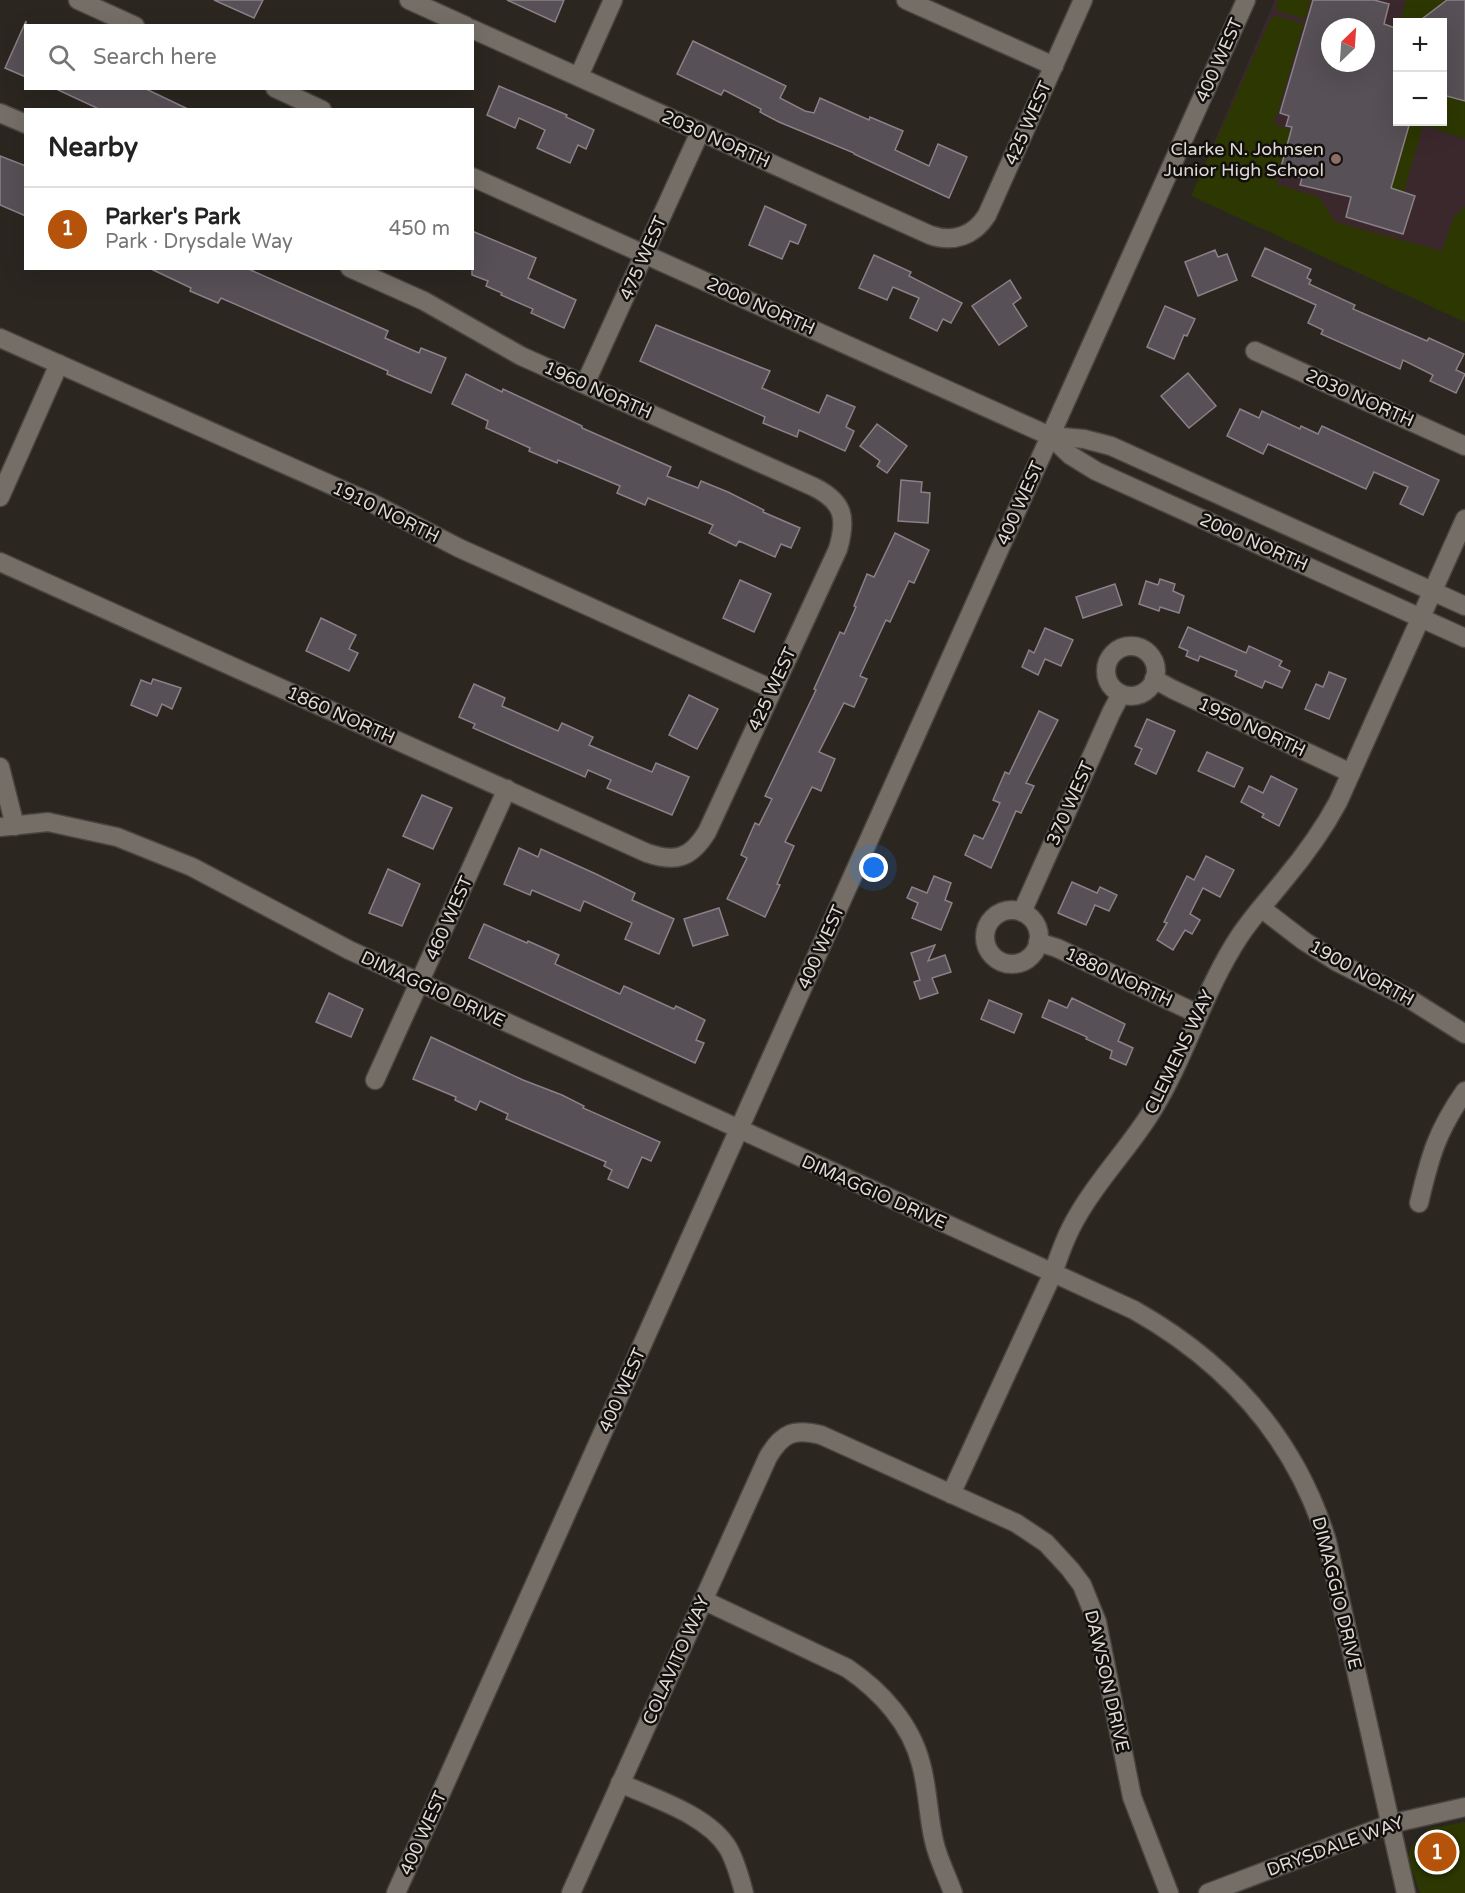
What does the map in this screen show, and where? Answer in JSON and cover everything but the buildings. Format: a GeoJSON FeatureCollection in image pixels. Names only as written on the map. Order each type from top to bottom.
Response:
{"type":"FeatureCollection","features":[{"type":"Feature","properties":{"kind":"street"},"geometry":{"type":"LineString","coordinates":[[78,0],[131,24]]}},
{"type":"Feature","properties":{"kind":"street"},"geometry":{"type":"LineString","coordinates":[[409,0],[462,24]]}},
{"type":"Feature","properties":{"kind":"street"},"geometry":{"type":"LineString","coordinates":[[579,76],[613,0]]}},
{"type":"Feature","properties":{"kind":"street"},"geometry":{"type":"LineString","coordinates":[[906,0],[1054,66]]}},
{"type":"Feature","properties":{"kind":"street","name":"425 WEST"},"geometry":{"type":"LineString","coordinates":[[962,237],[977,228],[987,215],[1083,0]]}},
{"type":"Feature","properties":{"kind":"street","name":"400 WEST"},"geometry":{"type":"LineString","coordinates":[[396,1893],[1246,0]]}},
{"type":"Feature","properties":{"kind":"street","name":"2030 NORTH"},"geometry":{"type":"LineString","coordinates":[[474,29],[930,235],[946,239],[962,237]]}},
{"type":"Feature","properties":{"kind":"street"},"geometry":{"type":"LineString","coordinates":[[279,90],[318,108]]}},
{"type":"Feature","properties":{"kind":"street"},"geometry":{"type":"LineString","coordinates":[[0,112],[24,123]]}},
{"type":"Feature","properties":{"kind":"street","name":"475 WEST"},"geometry":{"type":"LineString","coordinates":[[585,384],[700,132]]}},
{"type":"Feature","properties":{"kind":"street","name":"2000 NORTH"},"geometry":{"type":"LineString","coordinates":[[474,178],[1050,436],[1084,439],[1111,446],[1465,606]]}},
{"type":"Feature","properties":{"kind":"street","name":"1960 NORTH"},"geometry":{"type":"LineString","coordinates":[[354,270],[424,301],[521,356],[823,492],[836,503],[842,514]]}},
{"type":"Feature","properties":{"kind":"street","name":"1910 NORTH"},"geometry":{"type":"LineString","coordinates":[[0,338],[372,503],[459,548],[772,689]]}},
{"type":"Feature","properties":{"kind":"street","name":"2030 NORTH"},"geometry":{"type":"LineString","coordinates":[[1255,351],[1465,446]]}},
{"type":"Feature","properties":{"kind":"street"},"geometry":{"type":"LineString","coordinates":[[0,497],[59,364]]}},
{"type":"Feature","properties":{"kind":"street","name":"2000 NORTH"},"geometry":{"type":"LineString","coordinates":[[1050,436],[1070,455],[1096,471],[1465,638]]}},
{"type":"Feature","properties":{"kind":"street","name":"425 WEST"},"geometry":{"type":"LineString","coordinates":[[684,855],[693,850],[707,832],[838,549],[843,532],[842,514]]}},
{"type":"Feature","properties":{"kind":"street","name":"CLEMENS WAY"},"geometry":{"type":"LineString","coordinates":[[951,1494],[1078,1214],[1132,1143],[1153,1110],[1218,972],[1240,935],[1322,832],[1338,802],[1465,519]]}},
{"type":"Feature","properties":{"kind":"street","name":"1860 NORTH"},"geometry":{"type":"LineString","coordinates":[[0,562],[647,853],[667,858],[684,855]]}},
{"type":"Feature","properties":{"kind":"street"},"geometry":{"type":"LineString","coordinates":[[1124,647],[1137,647],[1149,654],[1155,666],[1154,679],[1152,686],[1141,694],[1128,696],[1121,694],[1111,686],[1107,680],[1106,667],[1112,655],[1124,647]]}},
{"type":"Feature","properties":{"kind":"street","name":"1950 NORTH"},"geometry":{"type":"LineString","coordinates":[[1154,679],[1351,772]]}},
{"type":"Feature","properties":{"kind":"street","name":"370 WEST"},"geometry":{"type":"LineString","coordinates":[[1022,912],[1121,694]]}},
{"type":"Feature","properties":{"kind":"street"},"geometry":{"type":"LineString","coordinates":[[0,767],[7,826]]}},
{"type":"Feature","properties":{"kind":"street","name":"460 WEST"},"geometry":{"type":"LineString","coordinates":[[375,1080],[507,789]]}},
{"type":"Feature","properties":{"kind":"street","name":"DIMAGGIO DRIVE"},"geometry":{"type":"LineString","coordinates":[[7,826],[48,822],[117,837],[192,867],[349,950],[1134,1310],[1198,1351],[1255,1407],[1287,1452],[1311,1495],[1327,1541],[1406,1893]]}},
{"type":"Feature","properties":{"kind":"street","name":"1900 NORTH"},"geometry":{"type":"LineString","coordinates":[[1261,908],[1304,941],[1337,962],[1408,998],[1465,1034]]}},
{"type":"Feature","properties":{"kind":"street"},"geometry":{"type":"LineString","coordinates":[[1008,911],[1022,912],[1034,921],[1037,928],[1038,942],[1032,955],[1026,960],[1012,964],[998,961],[988,950],[986,928],[994,917],[1008,911]]}},
{"type":"Feature","properties":{"kind":"street","name":"1880 NORTH"},"geometry":{"type":"LineString","coordinates":[[1038,942],[1057,948],[1198,1014]]}},
{"type":"Feature","properties":{"kind":"street"},"geometry":{"type":"LineString","coordinates":[[1419,1203],[1437,1137],[1465,1091]]}},
{"type":"Feature","properties":{"kind":"street","name":"DAWSON DRIVE"},"geometry":{"type":"LineString","coordinates":[[790,1433],[804,1430],[821,1435],[1031,1532],[1059,1555],[1082,1585],[1097,1622],[1132,1797],[1169,1893]]}},
{"type":"Feature","properties":{"kind":"street","name":"COLAVITO WAY"},"geometry":{"type":"LineString","coordinates":[[571,1893],[768,1457],[777,1442],[790,1433]]}},
{"type":"Feature","properties":{"kind":"street"},"geometry":{"type":"LineString","coordinates":[[703,1600],[847,1668],[887,1702],[907,1731],[921,1764],[934,1843],[953,1893]]}},
{"type":"Feature","properties":{"kind":"street"},"geometry":{"type":"LineString","coordinates":[[620,1784],[697,1818],[715,1831],[729,1849],[744,1893]]}},
{"type":"Feature","properties":{"kind":"street","name":"DRYSDALE WAY"},"geometry":{"type":"LineString","coordinates":[[1208,1893],[1390,1824],[1465,1807]]}},
{"type":"Feature","properties":{"kind":"shaded area","name":"Clarke N. Johnsen Junior High School"},"geometry":{"type":"Polygon","coordinates":[[[1275,0],[1465,0],[1465,322],[1191,196],[1275,0]]]}},
{"type":"Feature","properties":{"kind":"green space"},"geometry":{"type":"Polygon","coordinates":[[[1279,0],[1311,0],[1305,19],[1278,11],[1276,7],[1279,0]]]}},
{"type":"Feature","properties":{"kind":"green space"},"geometry":{"type":"Polygon","coordinates":[[[1406,0],[1447,0],[1423,18],[1401,18],[1406,0]]]}},
{"type":"Feature","properties":{"kind":"green space"},"geometry":{"type":"Polygon","coordinates":[[[1276,16],[1304,24],[1274,124],[1291,130],[1276,184],[1319,197],[1335,222],[1442,251],[1454,217],[1465,206],[1465,322],[1191,196],[1271,18],[1276,16]]]}},
{"type":"Feature","properties":{"kind":"green space"},"geometry":{"type":"Polygon","coordinates":[[[1447,96],[1465,101],[1465,139],[1426,126],[1447,126],[1447,96]]]}},
{"type":"Feature","properties":{"kind":"green space"},"geometry":{"type":"Polygon","coordinates":[[[1409,126],[1423,126],[1404,192],[1391,188],[1409,126]]]}},
{"type":"Feature","properties":{"kind":"green space"},"geometry":{"type":"Polygon","coordinates":[[[1465,1822],[1465,1893],[1420,1893],[1408,1859],[1411,1846],[1431,1828],[1465,1822]]]}},
{"type":"Feature","properties":{"kind":"place","name":"Clarke N. Johnsen Junior High School"},"geometry":{"type":"Point","coordinates":[1336,159]}},
{"type":"Feature","properties":{"kind":"place","name":"Parker's Park"},"geometry":{"type":"Point","coordinates":[1437,1852]}}]}
